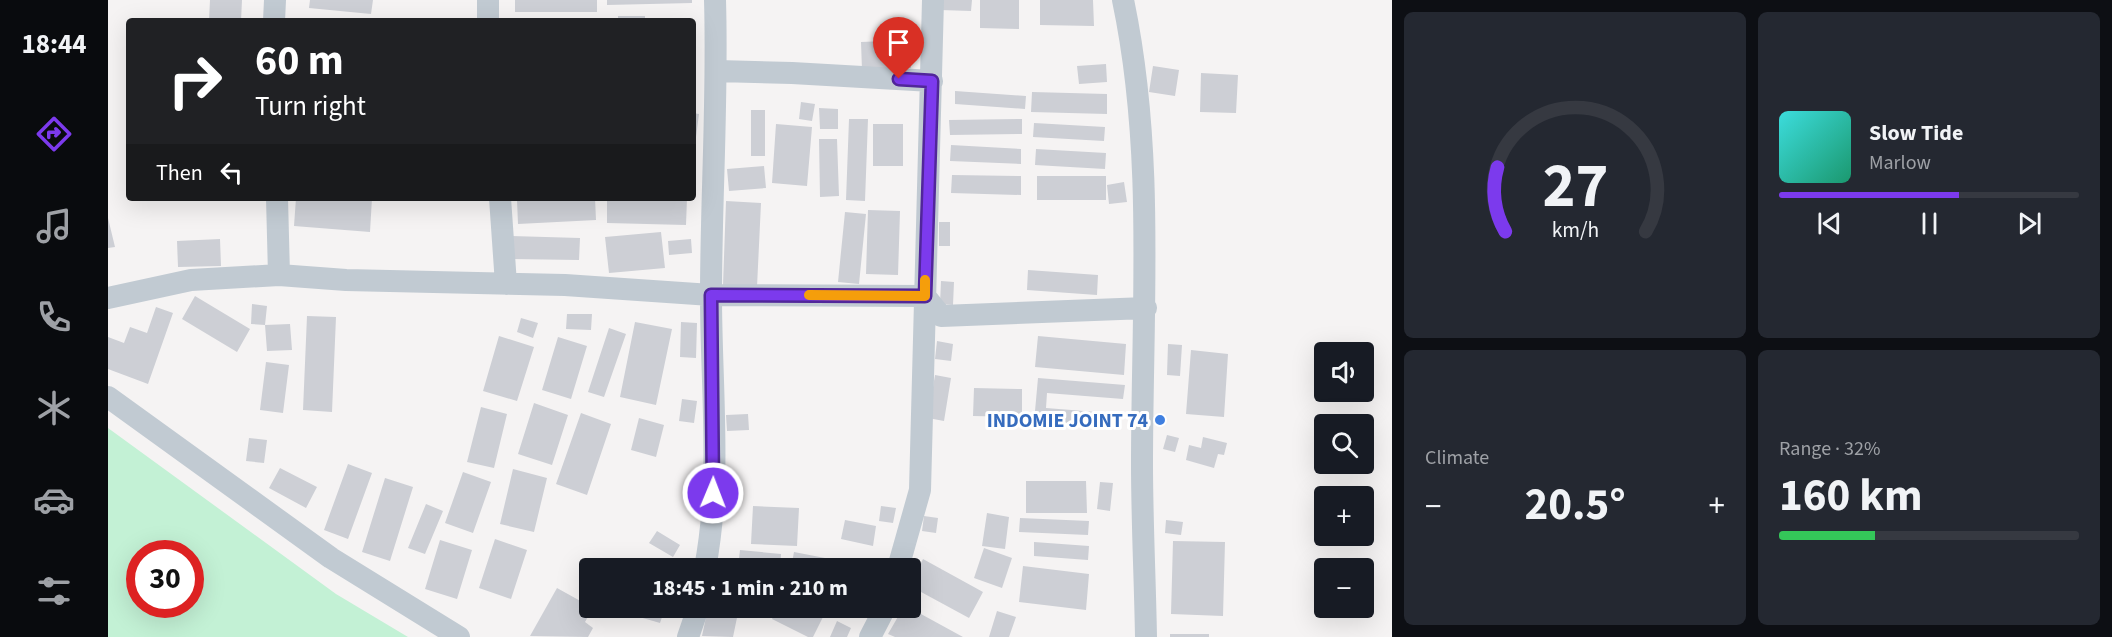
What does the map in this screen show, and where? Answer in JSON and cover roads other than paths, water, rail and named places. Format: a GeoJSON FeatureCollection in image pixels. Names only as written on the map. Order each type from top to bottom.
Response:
{"type":"FeatureCollection","features":[{"type":"Feature","properties":{"kind":"street"},"geometry":{"type":"LineString","coordinates":[[274,18],[275,0]]}},
{"type":"Feature","properties":{"kind":"street"},"geometry":{"type":"LineString","coordinates":[[488,0],[488,18]]}},
{"type":"Feature","properties":{"kind":"street"},"geometry":{"type":"LineString","coordinates":[[707,558],[712,522],[711,295],[717,72],[715,0]]}},
{"type":"Feature","properties":{"kind":"street"},"geometry":{"type":"LineString","coordinates":[[901,558],[920,490],[933,0]]}},
{"type":"Feature","properties":{"kind":"street"},"geometry":{"type":"LineString","coordinates":[[1123,0],[1133,50],[1142,156],[1146,308],[1142,464],[1146,637]]}},
{"type":"Feature","properties":{"kind":"street"},"geometry":{"type":"LineString","coordinates":[[717,72],[792,73],[932,81]]}},
{"type":"Feature","properties":{"kind":"street"},"geometry":{"type":"LineString","coordinates":[[277,201],[279,275]]}},
{"type":"Feature","properties":{"kind":"street"},"geometry":{"type":"LineString","coordinates":[[500,201],[506,284]]}},
{"type":"Feature","properties":{"kind":"street"},"geometry":{"type":"LineString","coordinates":[[108,298],[191,280],[279,275],[346,280],[566,285],[711,295],[925,296]]}},
{"type":"Feature","properties":{"kind":"street"},"geometry":{"type":"LineString","coordinates":[[925,296],[940,316],[1146,308]]}},
{"type":"Feature","properties":{"kind":"street"},"geometry":{"type":"LineString","coordinates":[[108,397],[332,558],[459,637]]}},
{"type":"Feature","properties":{"kind":"street"},"geometry":{"type":"LineString","coordinates":[[688,637],[695,618]]}},
{"type":"Feature","properties":{"kind":"street"},"geometry":{"type":"LineString","coordinates":[[870,637],[880,618]]}},
{"type":"Feature","properties":{"kind":"place","name":"INDOMIE JOINT 74"},"geometry":{"type":"Point","coordinates":[1160,420]}}]}
